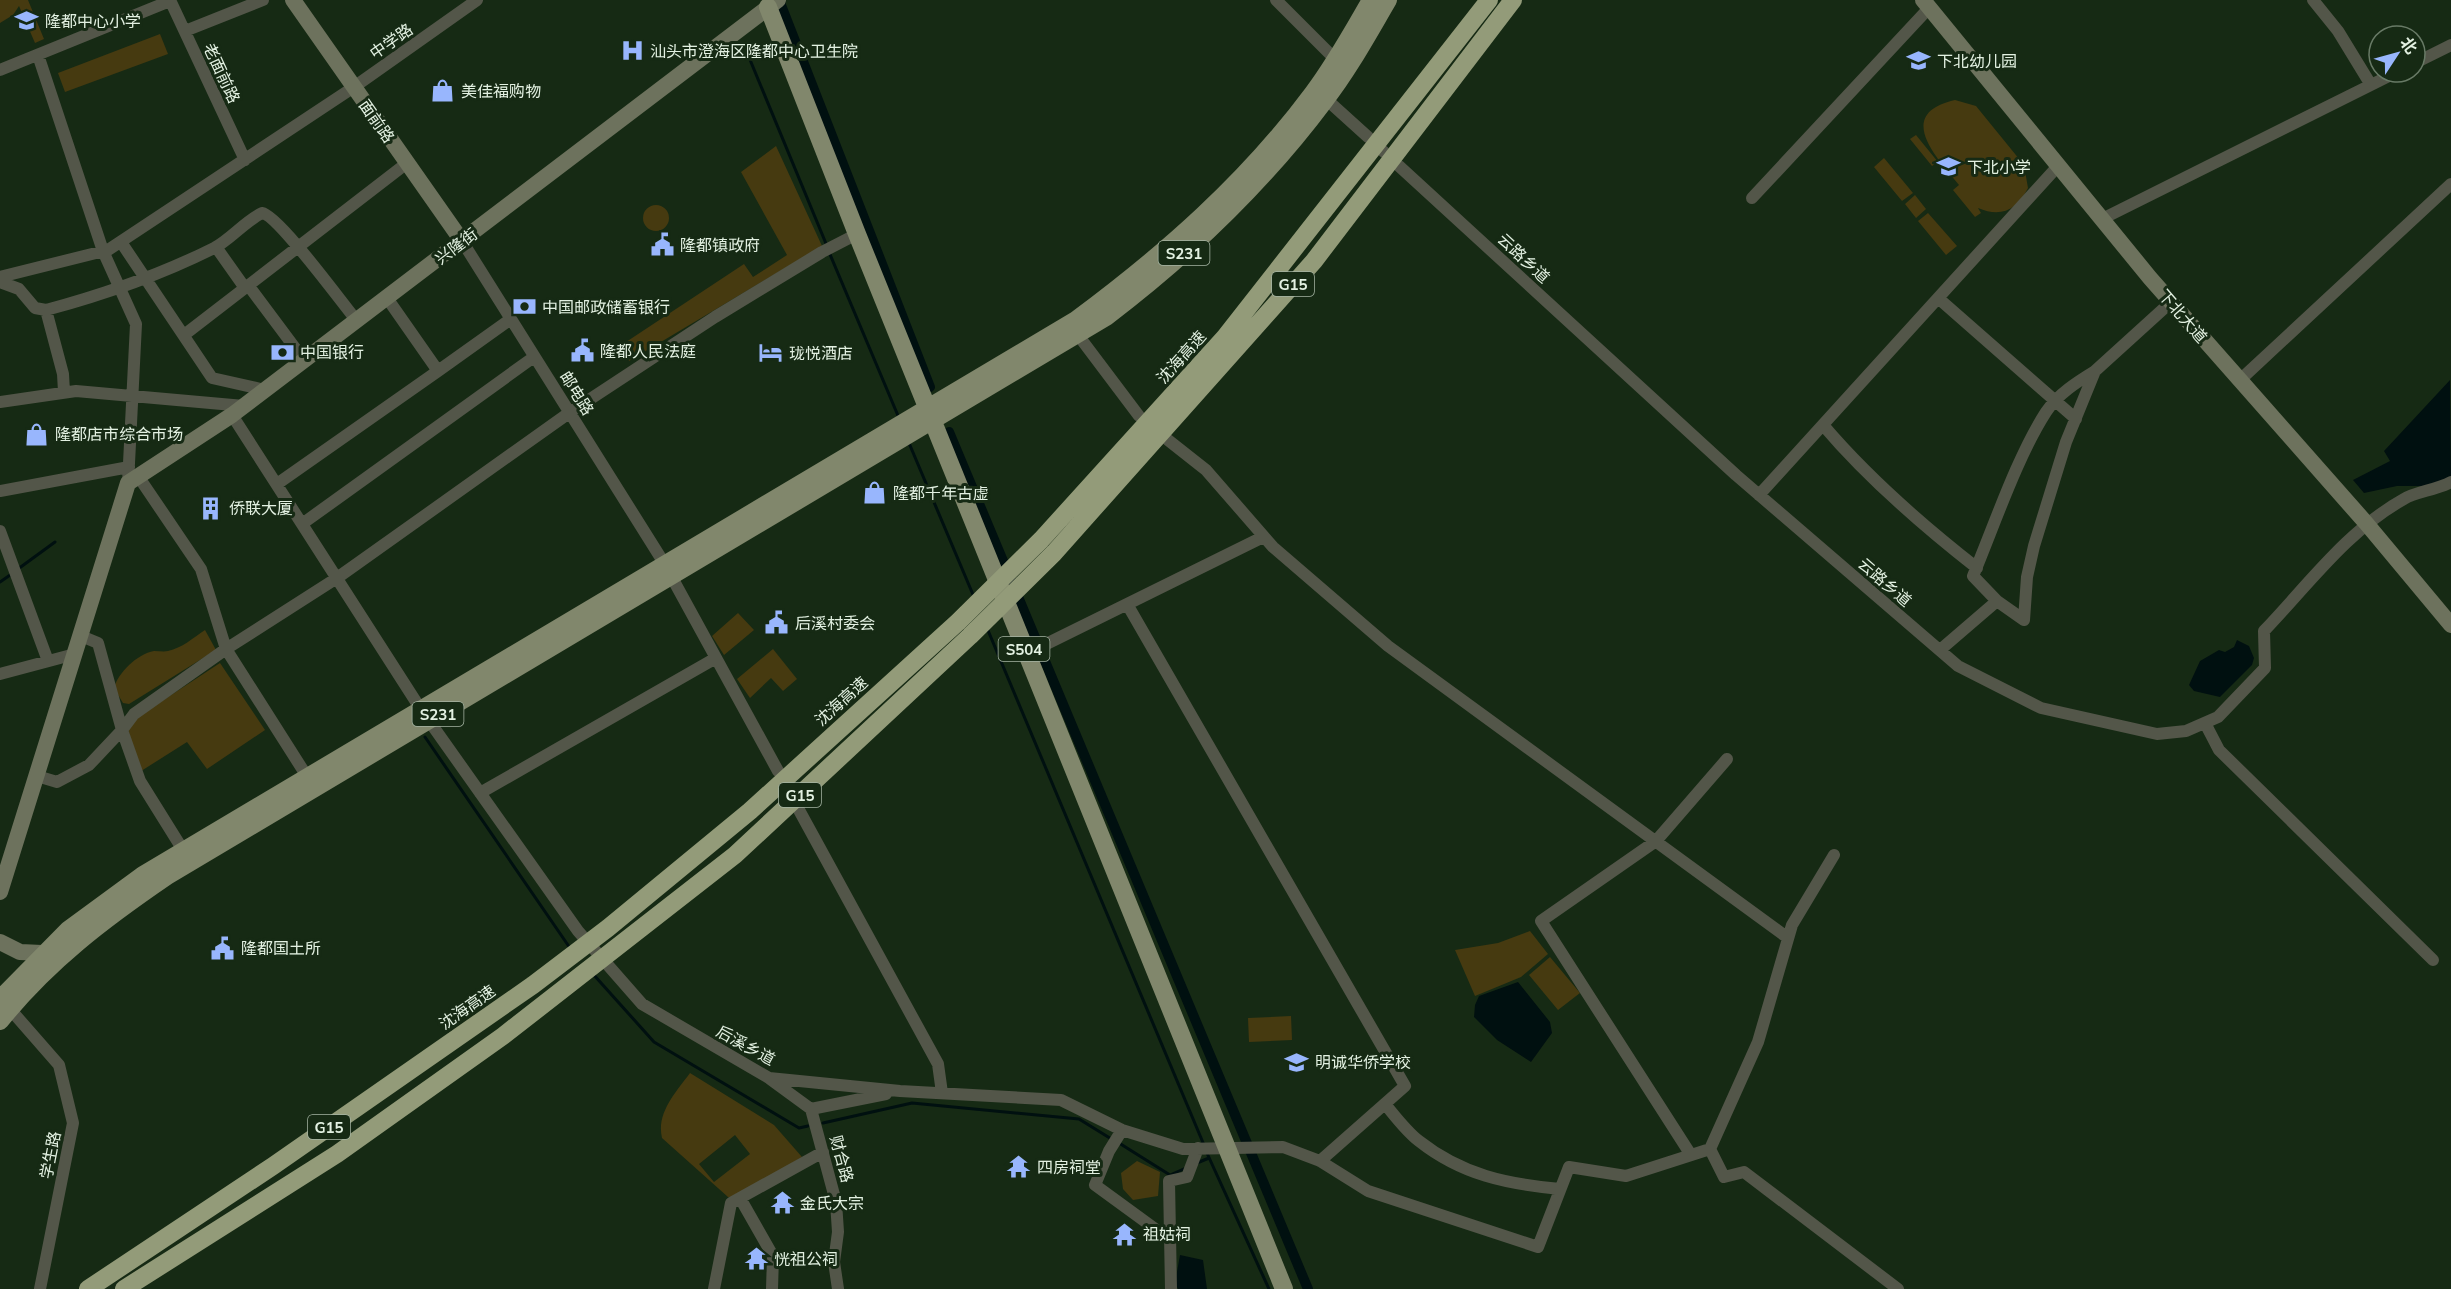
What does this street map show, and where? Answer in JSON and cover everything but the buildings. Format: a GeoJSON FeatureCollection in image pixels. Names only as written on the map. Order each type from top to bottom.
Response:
{"type":"FeatureCollection","features":[{"type":"Feature","properties":{"kind":"highway","name":"沈海高速"},"geometry":{"type":"LineString","coordinates":[[124,1289],[337,1154],[503,1036],[735,855],[970,636],[1225,337],[1489,0]]}},
{"type":"Feature","properties":{"kind":"highway","name":"沈海高速"},"geometry":{"type":"LineString","coordinates":[[88,1289],[273,1166],[608,928],[750,811],[957,622],[1047,546],[1314,261],[1513,0]]}},
{"type":"Feature","properties":{"kind":"main road","name":"S231"},"geometry":{"type":"LineString","coordinates":[[3,1010],[44,970],[115,911],[166,876],[424,714],[904,430],[1076,320],[1185,234],[1269,147],[1313,92],[1371,0]]}},
{"type":"Feature","properties":{"kind":"main road","name":"S231"},"geometry":{"type":"LineString","coordinates":[[930,414],[1078,335],[1144,288],[1209,231],[1248,192],[1326,99],[1388,0]]}},
{"type":"Feature","properties":{"kind":"main road","name":"S504"},"geometry":{"type":"LineString","coordinates":[[769,2],[857,234],[1027,654],[1212,1147],[1284,1289]]}},
{"type":"Feature","properties":{"kind":"main road","name":"S231"},"geometry":{"type":"LineString","coordinates":[[3,1010],[42,953],[102,903],[183,850],[424,714]]}},
{"type":"Feature","properties":{"kind":"street"},"geometry":{"type":"LineString","coordinates":[[0,70],[170,0]]}},
{"type":"Feature","properties":{"kind":"street","name":"老面前路"},"geometry":{"type":"LineString","coordinates":[[170,0],[245,159]]}},
{"type":"Feature","properties":{"kind":"street"},"geometry":{"type":"LineString","coordinates":[[185,32],[263,0]]}},
{"type":"Feature","properties":{"kind":"street","name":"面前路"},"geometry":{"type":"LineString","coordinates":[[293,0],[462,241]]}},
{"type":"Feature","properties":{"kind":"street","name":"中学路"},"geometry":{"type":"LineString","coordinates":[[0,278],[103,251],[121,242],[354,87],[477,0]]}},
{"type":"Feature","properties":{"kind":"street"},"geometry":{"type":"LineString","coordinates":[[1276,0],[1335,59]]}},
{"type":"Feature","properties":{"kind":"street"},"geometry":{"type":"LineString","coordinates":[[2102,219],[2371,85],[2338,31],[2313,0]]}},
{"type":"Feature","properties":{"kind":"street","name":"兴隆街"},"geometry":{"type":"LineString","coordinates":[[132,475],[238,410],[265,390],[462,241],[769,2]]}},
{"type":"Feature","properties":{"kind":"street"},"geometry":{"type":"LineString","coordinates":[[1752,198],[1926,3]]}},
{"type":"Feature","properties":{"kind":"street","name":"下北大道"},"geometry":{"type":"LineString","coordinates":[[1926,3],[2171,302],[2366,523],[2451,625]]}},
{"type":"Feature","properties":{"kind":"street"},"geometry":{"type":"LineString","coordinates":[[2427,57],[2451,45]]}},
{"type":"Feature","properties":{"kind":"street"},"geometry":{"type":"LineString","coordinates":[[0,892],[4,869],[37,776],[132,475],[132,396],[136,324],[103,251],[38,55]]}},
{"type":"Feature","properties":{"kind":"street"},"geometry":{"type":"LineString","coordinates":[[1326,99],[1368,137]]}},
{"type":"Feature","properties":{"kind":"street"},"geometry":{"type":"LineString","coordinates":[[184,335],[407,162]]}},
{"type":"Feature","properties":{"kind":"street","name":"云路乡道"},"geometry":{"type":"LineString","coordinates":[[1399,166],[1759,495],[1958,666],[2041,708],[2157,734],[2186,730],[2218,717],[2265,668],[2264,631],[2366,523],[2406,497],[2433,491],[2451,482]]}},
{"type":"Feature","properties":{"kind":"street"},"geometry":{"type":"LineString","coordinates":[[1759,495],[2058,166]]}},
{"type":"Feature","properties":{"kind":"street"},"geometry":{"type":"LineString","coordinates":[[2240,380],[2451,184]]}},
{"type":"Feature","properties":{"kind":"street"},"geometry":{"type":"LineString","coordinates":[[0,282],[19,289],[35,308],[46,310],[120,290],[146,280],[216,247],[262,213],[268,214],[357,321]]}},
{"type":"Feature","properties":{"kind":"street"},"geometry":{"type":"LineString","coordinates":[[37,776],[57,782],[89,765],[134,714],[226,649],[337,578],[569,413],[715,317],[857,234]]}},
{"type":"Feature","properties":{"kind":"street","name":"邮电路"},"geometry":{"type":"LineString","coordinates":[[462,241],[667,569],[778,771]]}},
{"type":"Feature","properties":{"kind":"street"},"geometry":{"type":"LineString","coordinates":[[121,242],[212,378],[265,390]]}},
{"type":"Feature","properties":{"kind":"street"},"geometry":{"type":"LineString","coordinates":[[216,247],[304,360]]}},
{"type":"Feature","properties":{"kind":"street"},"geometry":{"type":"LineString","coordinates":[[387,298],[438,371]]}},
{"type":"Feature","properties":{"kind":"street"},"geometry":{"type":"LineString","coordinates":[[1938,298],[2076,419]]}},
{"type":"Feature","properties":{"kind":"street"},"geometry":{"type":"LineString","coordinates":[[2095,371],[2076,419],[2034,546],[2026,577],[2024,620],[1997,601],[1973,576],[2022,461],[2047,411],[2072,385],[2095,371],[2171,302]]}},
{"type":"Feature","properties":{"kind":"street"},"geometry":{"type":"LineString","coordinates":[[46,310],[63,375],[64,392]]}},
{"type":"Feature","properties":{"kind":"street"},"geometry":{"type":"LineString","coordinates":[[277,484],[511,319]]}},
{"type":"Feature","properties":{"kind":"street"},"geometry":{"type":"LineString","coordinates":[[1078,335],[1139,416]]}},
{"type":"Feature","properties":{"kind":"street"},"geometry":{"type":"LineString","coordinates":[[302,524],[534,357]]}},
{"type":"Feature","properties":{"kind":"street"},"geometry":{"type":"LineString","coordinates":[[0,402],[76,391],[238,410]]}},
{"type":"Feature","properties":{"kind":"street","name":"后溪乡道"},"geometry":{"type":"LineString","coordinates":[[238,410],[277,484],[424,714],[579,931],[642,1004],[769,1078],[900,1091],[1061,1100],[1117,1137],[1183,1149],[1283,1147],[1320,1161],[1368,1191],[1538,1247],[1560,1189]]}},
{"type":"Feature","properties":{"kind":"street"},"geometry":{"type":"LineString","coordinates":[[1823,425],[1840,445],[1935,536],[1977,568]]}},
{"type":"Feature","properties":{"kind":"street"},"geometry":{"type":"LineString","coordinates":[[1168,440],[1206,470],[1263,537],[1388,646],[1788,938]]}},
{"type":"Feature","properties":{"kind":"street"},"geometry":{"type":"LineString","coordinates":[[0,491],[132,475]]}},
{"type":"Feature","properties":{"kind":"street"},"geometry":{"type":"LineString","coordinates":[[132,475],[201,569],[226,649],[308,778]]}},
{"type":"Feature","properties":{"kind":"street"},"geometry":{"type":"LineString","coordinates":[[0,531],[48,661]]}},
{"type":"Feature","properties":{"kind":"street"},"geometry":{"type":"LineString","coordinates":[[1027,654],[1263,537]]}},
{"type":"Feature","properties":{"kind":"street"},"geometry":{"type":"LineString","coordinates":[[1940,650],[1997,601]]}},
{"type":"Feature","properties":{"kind":"street"},"geometry":{"type":"LineString","coordinates":[[1127,604],[1405,1086],[1320,1161]]}},
{"type":"Feature","properties":{"kind":"street"},"geometry":{"type":"LineString","coordinates":[[81,636],[98,643],[122,730],[140,781],[183,850]]}},
{"type":"Feature","properties":{"kind":"street"},"geometry":{"type":"LineString","coordinates":[[0,675],[75,654]]}},
{"type":"Feature","properties":{"kind":"street"},"geometry":{"type":"LineString","coordinates":[[480,793],[716,658]]}},
{"type":"Feature","properties":{"kind":"street"},"geometry":{"type":"LineString","coordinates":[[2205,723],[2219,750],[2433,960]]}},
{"type":"Feature","properties":{"kind":"street"},"geometry":{"type":"LineString","coordinates":[[1691,1155],[1541,921],[1656,841],[1726,759]]}},
{"type":"Feature","properties":{"kind":"street"},"geometry":{"type":"LineString","coordinates":[[799,810],[938,1064],[942,1093]]}},
{"type":"Feature","properties":{"kind":"street"},"geometry":{"type":"LineString","coordinates":[[1385,1104],[1417,1140],[1461,1169],[1518,1185],[1560,1189],[1569,1167],[1626,1176],[1710,1149],[1758,1042],[1792,925],[1834,855]]}},
{"type":"Feature","properties":{"kind":"street"},"geometry":{"type":"LineString","coordinates":[[0,942],[20,952],[42,953]]}},
{"type":"Feature","properties":{"kind":"street","name":"学生路"},"geometry":{"type":"LineString","coordinates":[[3,1010],[59,1065],[73,1123],[40,1289]]}},
{"type":"Feature","properties":{"kind":"street"},"geometry":{"type":"LineString","coordinates":[[769,1078],[811,1109],[900,1091]]}},
{"type":"Feature","properties":{"kind":"street","name":"财合路"},"geometry":{"type":"LineString","coordinates":[[811,1109],[836,1202],[838,1232],[834,1262],[838,1289]]}},
{"type":"Feature","properties":{"kind":"street"},"geometry":{"type":"LineString","coordinates":[[1117,1137],[1095,1185],[1169,1239]]}},
{"type":"Feature","properties":{"kind":"street"},"geometry":{"type":"LineString","coordinates":[[1171,1289],[1169,1181],[1187,1177],[1191,1166],[1212,1147]]}},
{"type":"Feature","properties":{"kind":"street"},"geometry":{"type":"LineString","coordinates":[[1710,1149],[1724,1177],[1744,1172],[1898,1289]]}},
{"type":"Feature","properties":{"kind":"street"},"geometry":{"type":"LineString","coordinates":[[714,1289],[731,1203],[823,1152]]}},
{"type":"Feature","properties":{"kind":"street"},"geometry":{"type":"LineString","coordinates":[[740,1198],[773,1256],[772,1289]]}},
{"type":"Feature","properties":{"kind":"shaded area"},"geometry":{"type":"Polygon","coordinates":[[[0,0],[28,0],[44,39],[35,43],[19,6],[13,15],[0,23],[0,0]]]}},
{"type":"Feature","properties":{"kind":"shaded area"},"geometry":{"type":"Polygon","coordinates":[[[160,34],[168,54],[65,92],[58,73],[160,34]]]}},
{"type":"Feature","properties":{"kind":"shaded area"},"geometry":{"type":"Polygon","coordinates":[[[1955,100],[1976,106],[2024,165],[2028,188],[2019,202],[2008,210],[1994,212],[1978,208],[1981,213],[1975,217],[1953,190],[1959,185],[1941,163],[1926,138],[1923,126],[1927,116],[1937,107],[1955,100]]]}},
{"type":"Feature","properties":{"kind":"shaded area"},"geometry":{"type":"Polygon","coordinates":[[[1916,135],[1938,162],[1932,166],[1910,139],[1916,135]]]}},
{"type":"Feature","properties":{"kind":"shaded area"},"geometry":{"type":"Polygon","coordinates":[[[776,146],[822,246],[629,361],[620,346],[744,264],[753,277],[787,255],[741,172],[776,146]]]}},
{"type":"Feature","properties":{"kind":"shaded area"},"geometry":{"type":"Polygon","coordinates":[[[1884,158],[1913,193],[1902,201],[1874,167],[1884,158]]]}},
{"type":"Feature","properties":{"kind":"shaded area"},"geometry":{"type":"Polygon","coordinates":[[[1915,195],[1926,209],[1916,218],[1905,204],[1915,195]]]}},
{"type":"Feature","properties":{"kind":"shaded area"},"geometry":{"type":"Polygon","coordinates":[[[656,205],[665,209],[669,218],[665,227],[656,231],[647,227],[643,218],[647,209],[656,205]]]}},
{"type":"Feature","properties":{"kind":"shaded area"},"geometry":{"type":"Polygon","coordinates":[[[1928,213],[1957,246],[1946,255],[1918,221],[1928,213]]]}},
{"type":"Feature","properties":{"kind":"shaded area"},"geometry":{"type":"Polygon","coordinates":[[[2450,380],[2451,476],[2433,486],[2397,486],[2364,493],[2353,480],[2390,461],[2384,451],[2450,380]]]}},
{"type":"Feature","properties":{"kind":"shaded area"},"geometry":{"type":"Polygon","coordinates":[[[738,613],[754,630],[724,655],[712,636],[738,613]]]}},
{"type":"Feature","properties":{"kind":"shaded area"},"geometry":{"type":"Polygon","coordinates":[[[205,630],[216,650],[129,704],[123,703],[114,688],[129,665],[148,653],[178,648],[205,630]]]}},
{"type":"Feature","properties":{"kind":"shaded area"},"geometry":{"type":"Polygon","coordinates":[[[2237,640],[2249,646],[2254,658],[2252,665],[2220,697],[2194,691],[2189,685],[2200,661],[2219,650],[2225,652],[2234,647],[2237,640]]]}},
{"type":"Feature","properties":{"kind":"shaded area"},"geometry":{"type":"Polygon","coordinates":[[[773,649],[797,679],[783,691],[771,678],[750,698],[737,679],[773,649]]]}},
{"type":"Feature","properties":{"kind":"shaded area"},"geometry":{"type":"Polygon","coordinates":[[[220,663],[265,730],[207,769],[187,742],[138,773],[128,728],[130,722],[220,663]]]}},
{"type":"Feature","properties":{"kind":"shaded area"},"geometry":{"type":"Polygon","coordinates":[[[1530,931],[1548,954],[1521,977],[1475,996],[1455,950],[1498,943],[1530,931]]]}},
{"type":"Feature","properties":{"kind":"shaded area"},"geometry":{"type":"Polygon","coordinates":[[[1550,957],[1580,993],[1558,1010],[1529,975],[1550,957]]]}},
{"type":"Feature","properties":{"kind":"shaded area"},"geometry":{"type":"Polygon","coordinates":[[[1518,982],[1550,1022],[1552,1033],[1531,1062],[1497,1040],[1474,1017],[1475,1005],[1479,996],[1518,982]]]}},
{"type":"Feature","properties":{"kind":"shaded area"},"geometry":{"type":"Polygon","coordinates":[[[1291,1016],[1292,1040],[1249,1042],[1248,1018],[1291,1016]]]}},
{"type":"Feature","properties":{"kind":"shaded area"},"geometry":{"type":"Polygon","coordinates":[[[690,1073],[774,1125],[802,1157],[735,1197],[728,1197],[662,1138],[662,1120],[668,1103],[690,1073]],[[735,1135],[699,1164],[714,1182],[750,1154],[735,1135]]]}},
{"type":"Feature","properties":{"kind":"shaded area"},"geometry":{"type":"Polygon","coordinates":[[[1137,1161],[1160,1172],[1158,1196],[1133,1200],[1123,1189],[1121,1173],[1137,1161]]]}},
{"type":"Feature","properties":{"kind":"shaded area"},"geometry":{"type":"Polygon","coordinates":[[[1180,1255],[1203,1260],[1207,1289],[1178,1289],[1175,1283],[1180,1255]]]}},
{"type":"Feature","properties":{"kind":"waterway"},"geometry":{"type":"LineString","coordinates":[[779,0],[930,387]]}},
{"type":"Feature","properties":{"kind":"waterway"},"geometry":{"type":"LineString","coordinates":[[746,50],[827,246]]}},
{"type":"Feature","properties":{"kind":"waterway"},"geometry":{"type":"LineString","coordinates":[[829,252],[899,418]]}},
{"type":"Feature","properties":{"kind":"waterway"},"geometry":{"type":"LineString","coordinates":[[949,432],[1308,1289]]}},
{"type":"Feature","properties":{"kind":"waterway"},"geometry":{"type":"LineString","coordinates":[[909,443],[974,597]]}},
{"type":"Feature","properties":{"kind":"waterway"},"geometry":{"type":"LineString","coordinates":[[18,569],[55,542]]}},
{"type":"Feature","properties":{"kind":"waterway"},"geometry":{"type":"LineString","coordinates":[[0,582],[13,573]]}},
{"type":"Feature","properties":{"kind":"waterway"},"geometry":{"type":"LineString","coordinates":[[987,628],[1204,1145]]}},
{"type":"Feature","properties":{"kind":"waterway"},"geometry":{"type":"LineString","coordinates":[[425,737],[570,948]]}},
{"type":"Feature","properties":{"kind":"waterway"},"geometry":{"type":"LineString","coordinates":[[593,974],[654,1042],[799,1128],[808,1126]]}},
{"type":"Feature","properties":{"kind":"waterway"},"geometry":{"type":"LineString","coordinates":[[823,1123],[912,1103],[1079,1119],[1113,1140]]}},
{"type":"Feature","properties":{"kind":"waterway"},"geometry":{"type":"LineString","coordinates":[[1119,1143],[1170,1175],[1186,1168]]}},
{"type":"Feature","properties":{"kind":"waterway"},"geometry":{"type":"LineString","coordinates":[[1206,1151],[1269,1289]]}},
{"type":"Feature","properties":{"kind":"waterway"},"geometry":{"type":"LineString","coordinates":[[1197,1163],[1209,1158]]}},
{"type":"Feature","properties":{"kind":"place","name":"隆都中心小学"},"geometry":{"type":"Point","coordinates":[27,21]}},
{"type":"Feature","properties":{"kind":"place","name":"汕头市澄海区隆都中心卫生院"},"geometry":{"type":"Point","coordinates":[632,51]}},
{"type":"Feature","properties":{"kind":"place","name":"下北幼儿园"},"geometry":{"type":"Point","coordinates":[1919,61]}},
{"type":"Feature","properties":{"kind":"place","name":"美佳福购物"},"geometry":{"type":"Point","coordinates":[443,91]}},
{"type":"Feature","properties":{"kind":"place","name":"下北小学"},"geometry":{"type":"Point","coordinates":[1949,167]}},
{"type":"Feature","properties":{"kind":"place","name":"隆都镇政府"},"geometry":{"type":"Point","coordinates":[662,245]}},
{"type":"Feature","properties":{"kind":"place","name":"中国邮政储蓄银行"},"geometry":{"type":"Point","coordinates":[524,307]}},
{"type":"Feature","properties":{"kind":"place","name":"隆都人民法庭"},"geometry":{"type":"Point","coordinates":[582,351]}},
{"type":"Feature","properties":{"kind":"place","name":"中国银行"},"geometry":{"type":"Point","coordinates":[282,352]}},
{"type":"Feature","properties":{"kind":"place","name":"珑悦酒店"},"geometry":{"type":"Point","coordinates":[771,353]}},
{"type":"Feature","properties":{"kind":"place","name":"隆都店市综合市场"},"geometry":{"type":"Point","coordinates":[37,434]}},
{"type":"Feature","properties":{"kind":"place","name":"隆都千年古虚"},"geometry":{"type":"Point","coordinates":[875,493]}},
{"type":"Feature","properties":{"kind":"place","name":"侨联大厦"},"geometry":{"type":"Point","coordinates":[211,508]}},
{"type":"Feature","properties":{"kind":"place","name":"后溪村委会"},"geometry":{"type":"Point","coordinates":[777,623]}},
{"type":"Feature","properties":{"kind":"place","name":"隆都国土所"},"geometry":{"type":"Point","coordinates":[223,948]}},
{"type":"Feature","properties":{"kind":"place","name":"明诚华侨学校"},"geometry":{"type":"Point","coordinates":[1297,1062]}},
{"type":"Feature","properties":{"kind":"place","name":"四房祠堂"},"geometry":{"type":"Point","coordinates":[1019,1167]}},
{"type":"Feature","properties":{"kind":"place","name":"金氏大宗"},"geometry":{"type":"Point","coordinates":[782,1203]}},
{"type":"Feature","properties":{"kind":"place","name":"祖姑祠"},"geometry":{"type":"Point","coordinates":[1125,1234]}},
{"type":"Feature","properties":{"kind":"place","name":"恍祖公祠"},"geometry":{"type":"Point","coordinates":[756,1259]}}]}
